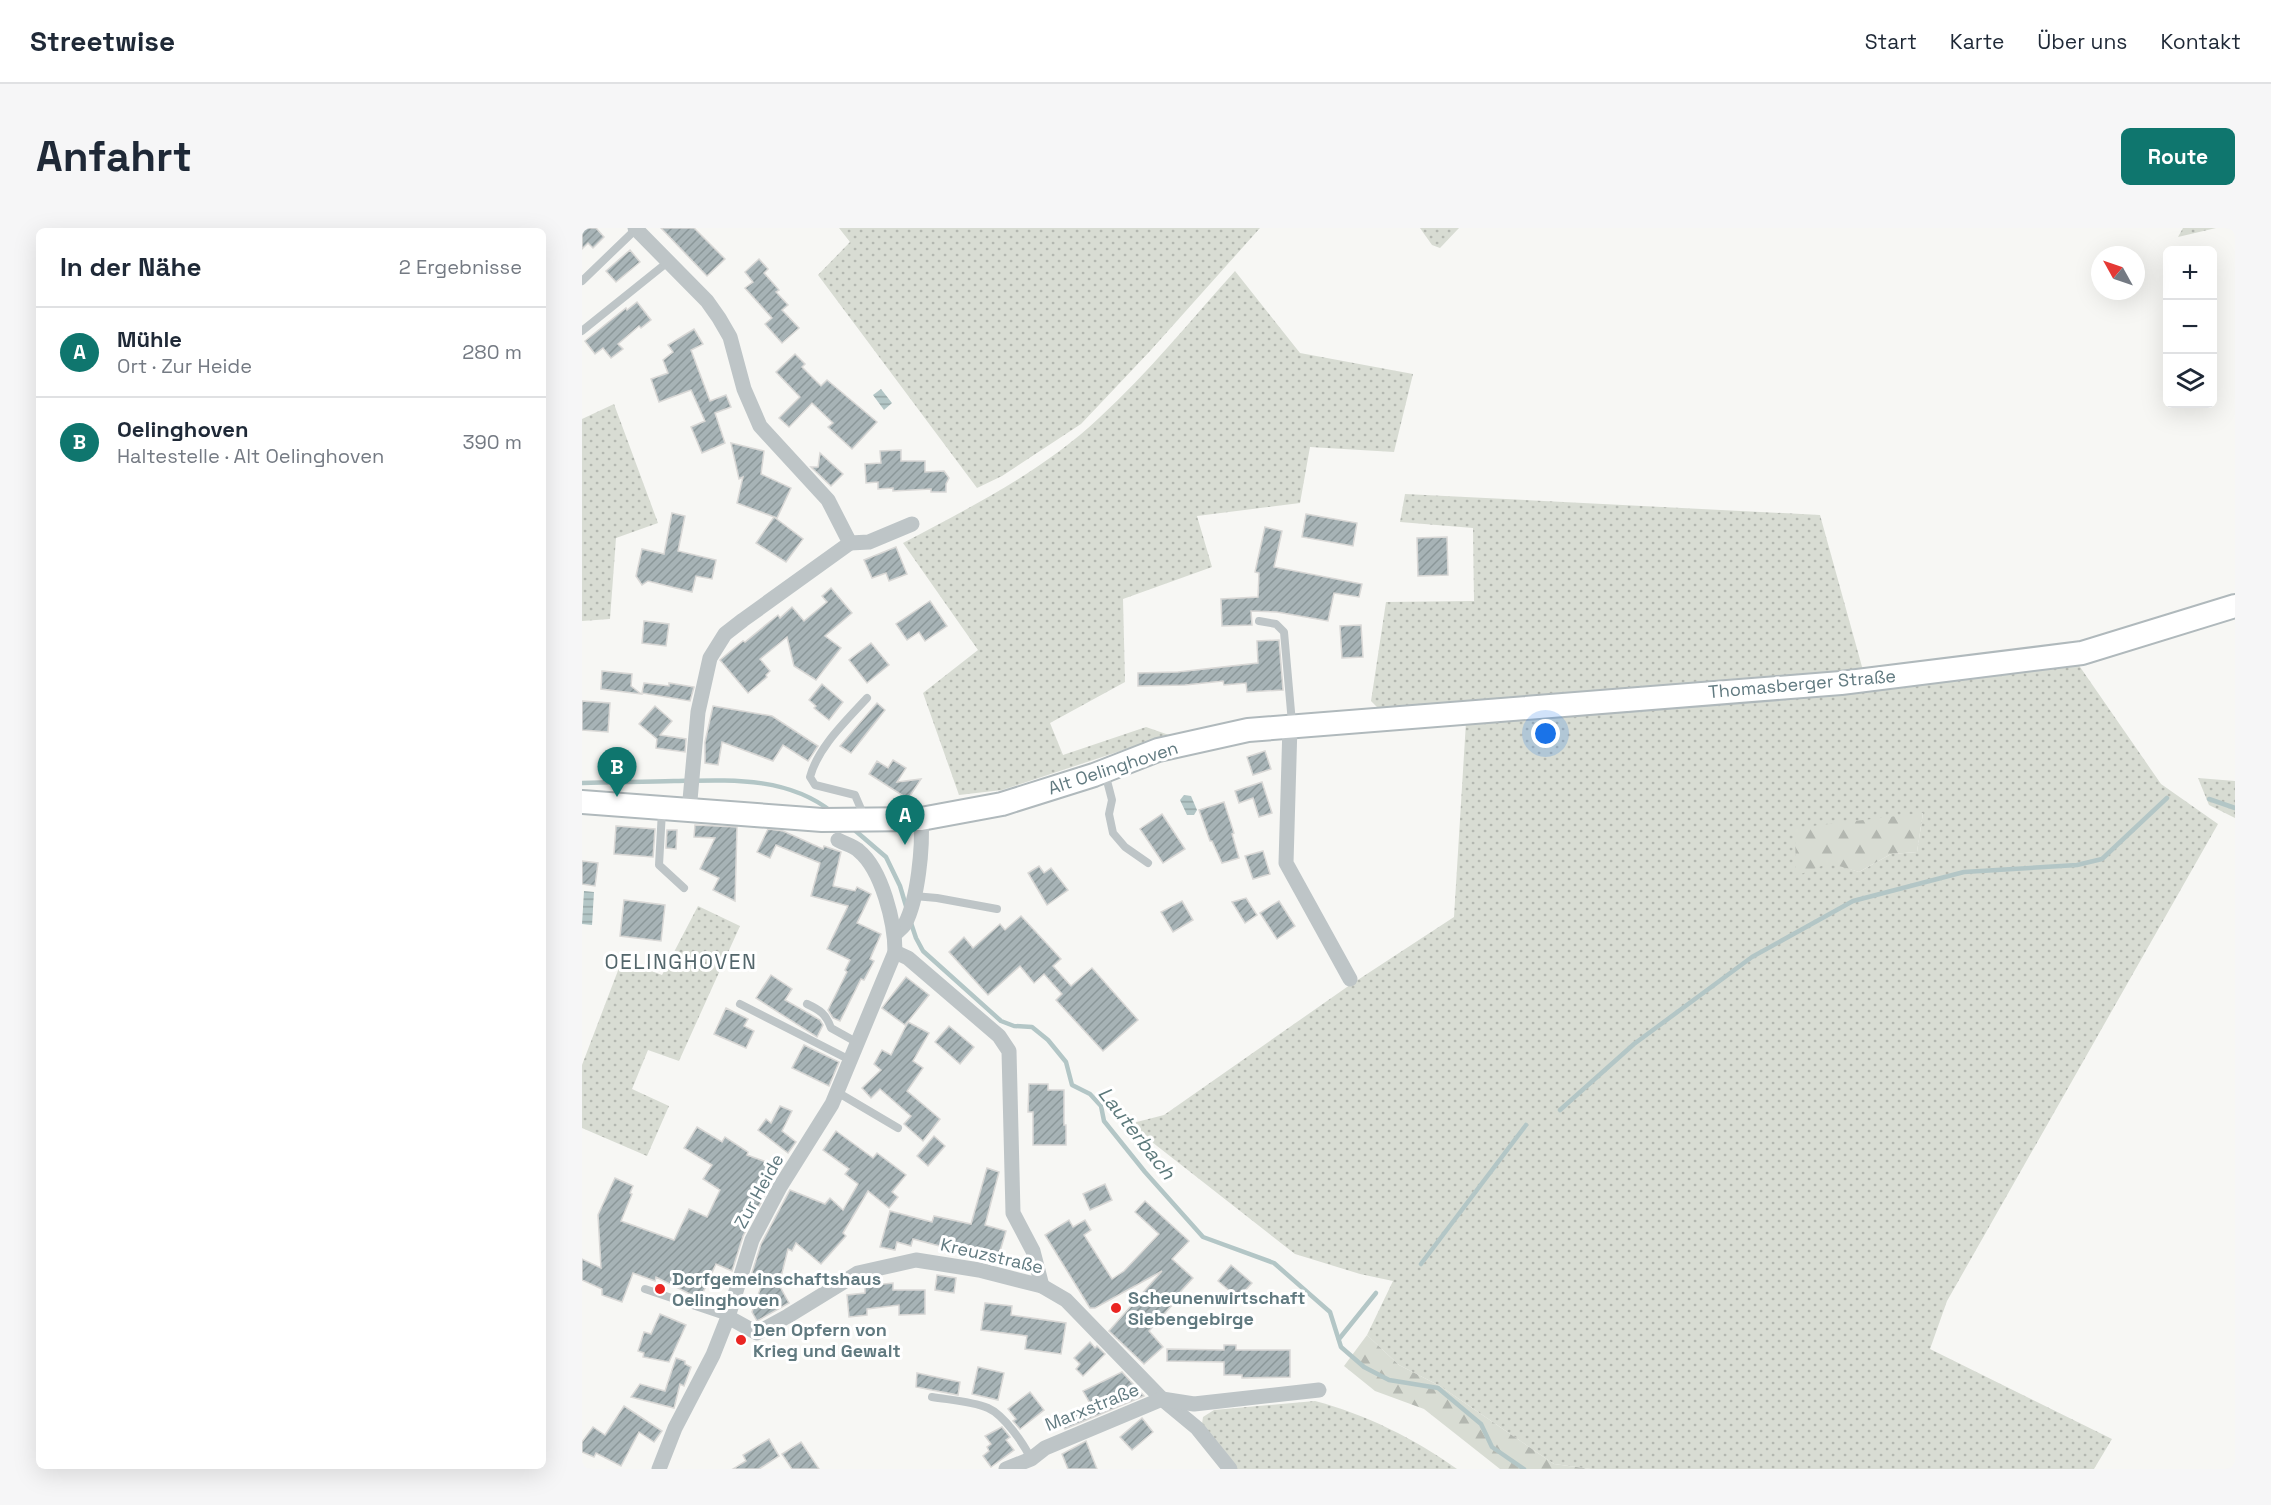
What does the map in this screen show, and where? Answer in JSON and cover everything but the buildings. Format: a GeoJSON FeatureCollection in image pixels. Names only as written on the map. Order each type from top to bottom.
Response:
{"type":"FeatureCollection","features":[{"type":"Feature","properties":{"kind":"main road","name":"Thomasberger Straße"},"geometry":{"type":"LineString","coordinates":[[1361,720],[1841,683],[2070,654],[2112,645],[2235,606]]}},
{"type":"Feature","properties":{"kind":"main road","name":"Alt Oelinghoven"},"geometry":{"type":"LineString","coordinates":[[582,802],[662,808],[690,802],[822,820],[921,819],[1002,804],[1104,771],[1158,750],[1248,730],[1361,720]]}},
{"type":"Feature","properties":{"kind":"street"},"geometry":{"type":"LineString","coordinates":[[636,229],[707,301],[730,337],[744,389],[760,426],[828,500],[850,543]]}},
{"type":"Feature","properties":{"kind":"street"},"geometry":{"type":"LineString","coordinates":[[690,802],[698,712],[710,658],[717,645],[734,627],[850,543],[869,542],[912,524]]}},
{"type":"Feature","properties":{"kind":"street"},"geometry":{"type":"LineString","coordinates":[[1291,725],[1286,863],[1350,979]]}},
{"type":"Feature","properties":{"kind":"street","name":"Zur Heide"},"geometry":{"type":"LineString","coordinates":[[659,1469],[675,1428],[713,1355],[728,1317],[752,1240],[780,1187],[817,1131],[837,1092],[896,952],[900,929],[914,896],[923,843],[921,819]]}},
{"type":"Feature","properties":{"kind":"street","name":"Zur Heide"},"geometry":{"type":"LineString","coordinates":[[838,840],[859,850],[875,871],[900,929]]}},
{"type":"Feature","properties":{"kind":"street"},"geometry":{"type":"LineString","coordinates":[[896,952],[908,958],[999,1036],[1009,1051],[1013,1213],[1033,1251],[1042,1286]]}},
{"type":"Feature","properties":{"kind":"street","name":"Kreuzstraße"},"geometry":{"type":"LineString","coordinates":[[728,1317],[757,1333],[858,1273],[915,1260],[979,1270],[1042,1286],[1066,1300],[1162,1399],[1197,1428],[1230,1469]]}},
{"type":"Feature","properties":{"kind":"street"},"geometry":{"type":"LineString","coordinates":[[1162,1399],[1194,1404],[1319,1390]]}},
{"type":"Feature","properties":{"kind":"street","name":"Marxstraße"},"geometry":{"type":"LineString","coordinates":[[1006,1469],[1033,1464],[1045,1448],[1162,1399]]}},
{"type":"Feature","properties":{"kind":"lane"},"geometry":{"type":"LineString","coordinates":[[582,281],[636,229]]}},
{"type":"Feature","properties":{"kind":"lane"},"geometry":{"type":"LineString","coordinates":[[582,331],[669,261]]}},
{"type":"Feature","properties":{"kind":"lane"},"geometry":{"type":"LineString","coordinates":[[1259,621],[1276,624],[1284,632],[1291,725]]}},
{"type":"Feature","properties":{"kind":"lane"},"geometry":{"type":"LineString","coordinates":[[866,820],[855,795],[815,785],[810,777],[812,767],[835,734],[867,698]]}},
{"type":"Feature","properties":{"kind":"lane"},"geometry":{"type":"LineString","coordinates":[[1104,771],[1112,800],[1109,814],[1113,833],[1125,847],[1148,863]]}},
{"type":"Feature","properties":{"kind":"lane"},"geometry":{"type":"LineString","coordinates":[[662,808],[659,865],[684,888]]}},
{"type":"Feature","properties":{"kind":"lane"},"geometry":{"type":"LineString","coordinates":[[914,896],[997,909]]}},
{"type":"Feature","properties":{"kind":"lane"},"geometry":{"type":"LineString","coordinates":[[740,1004],[850,1060]]}},
{"type":"Feature","properties":{"kind":"lane"},"geometry":{"type":"LineString","coordinates":[[807,1004],[820,1010],[827,1017],[831,1028],[858,1043]]}},
{"type":"Feature","properties":{"kind":"lane"},"geometry":{"type":"LineString","coordinates":[[837,1092],[898,1128]]}},
{"type":"Feature","properties":{"kind":"lane"},"geometry":{"type":"LineString","coordinates":[[645,1289],[728,1317]]}},
{"type":"Feature","properties":{"kind":"lane"},"geometry":{"type":"LineString","coordinates":[[932,1397],[988,1408],[998,1414],[1025,1447],[1033,1464]]}},
{"type":"Feature","properties":{"kind":"green space"},"geometry":{"type":"Polygon","coordinates":[[[839,228],[1260,228],[1081,424],[1002,476],[977,488],[818,275],[850,242],[839,228]]]}},
{"type":"Feature","properties":{"kind":"green space"},"geometry":{"type":"Polygon","coordinates":[[[1420,228],[1459,228],[1440,248],[1432,245],[1420,228]]]}},
{"type":"Feature","properties":{"kind":"green space"},"geometry":{"type":"Polygon","coordinates":[[[2183,228],[2216,228],[2178,237],[2183,228]]]}},
{"type":"Feature","properties":{"kind":"green space"},"geometry":{"type":"Polygon","coordinates":[[[1235,271],[1300,353],[1413,374],[1394,452],[1310,447],[1300,503],[1197,516],[1212,567],[1123,599],[1125,682],[1050,723],[1063,755],[1146,727],[1169,735],[1002,790],[959,795],[923,693],[978,650],[903,543],[1006,487],[1077,437],[1135,383],[1235,271]]]}},
{"type":"Feature","properties":{"kind":"green space"},"geometry":{"type":"Polygon","coordinates":[[[614,404],[658,523],[616,538],[610,619],[582,621],[582,419],[614,404]]]}},
{"type":"Feature","properties":{"kind":"green space"},"geometry":{"type":"Polygon","coordinates":[[[1405,494],[1820,515],[1864,674],[1381,711],[1371,701],[1386,602],[1474,601],[1473,528],[1400,522],[1405,494]]]}},
{"type":"Feature","properties":{"kind":"green space"},"geometry":{"type":"Polygon","coordinates":[[[2078,664],[2161,784],[2218,824],[1947,1301],[1930,1349],[2112,1439],[2094,1469],[1591,1469],[1554,1464],[1440,1386],[1399,1365],[1367,1335],[1393,1281],[1360,1274],[1295,1254],[1129,1124],[1164,1115],[1347,987],[1454,917],[1466,722],[2078,664]],[[1923,813],[1829,862],[1859,872],[1891,854],[1917,852],[1923,813]]]}},
{"type":"Feature","properties":{"kind":"green space"},"geometry":{"type":"Polygon","coordinates":[[[2198,778],[2235,781],[2235,818],[2209,805],[2198,778]]]}},
{"type":"Feature","properties":{"kind":"green space"},"geometry":{"type":"Polygon","coordinates":[[[1923,813],[1917,852],[1891,854],[1859,872],[1829,863],[1796,876],[1795,828],[1923,813]]]}},
{"type":"Feature","properties":{"kind":"green space"},"geometry":{"type":"Polygon","coordinates":[[[698,906],[740,926],[679,1061],[648,1050],[632,1089],[669,1106],[647,1156],[582,1128],[582,1065],[622,960],[662,975],[698,906]]]}},
{"type":"Feature","properties":{"kind":"green space"},"geometry":{"type":"Polygon","coordinates":[[[1367,1335],[1399,1365],[1440,1386],[1554,1464],[1591,1469],[1500,1469],[1424,1409],[1375,1391],[1344,1366],[1367,1335]]]}},
{"type":"Feature","properties":{"kind":"green space"},"geometry":{"type":"Polygon","coordinates":[[[1315,1401],[1371,1420],[1424,1448],[1457,1469],[1237,1469],[1202,1424],[1203,1417],[1214,1410],[1315,1401]]]}},
{"type":"Feature","properties":{"kind":"shaded area"},"geometry":{"type":"Polygon","coordinates":[[[881,389],[892,403],[884,410],[873,395],[881,389]]]}},
{"type":"Feature","properties":{"kind":"shaded area"},"geometry":{"type":"Polygon","coordinates":[[[1184,795],[1191,796],[1197,810],[1194,815],[1187,815],[1180,800],[1184,795]]]}},
{"type":"Feature","properties":{"kind":"shaded area"},"geometry":{"type":"Polygon","coordinates":[[[584,891],[594,892],[592,925],[582,924],[584,891]]]}},
{"type":"Feature","properties":{"kind":"waterway","name":"Lauterbach"},"geometry":{"type":"LineString","coordinates":[[582,783],[716,780],[757,783],[796,792],[815,800],[832,812]]}},
{"type":"Feature","properties":{"kind":"waterway"},"geometry":{"type":"LineString","coordinates":[[1560,1110],[1634,1044],[1752,957],[1853,901],[1964,872],[2077,865],[2102,859],[2167,798]]}},
{"type":"Feature","properties":{"kind":"waterway"},"geometry":{"type":"LineString","coordinates":[[2209,799],[2235,808]]}},
{"type":"Feature","properties":{"kind":"waterway","name":"Lauterbach"},"geometry":{"type":"LineString","coordinates":[[851,827],[886,857],[900,886],[906,906]]}},
{"type":"Feature","properties":{"kind":"waterway","name":"Lauterbach"},"geometry":{"type":"LineString","coordinates":[[911,923],[923,951],[1001,1021],[1014,1026],[1032,1027],[1048,1040],[1066,1062],[1072,1085],[1090,1094],[1101,1106],[1104,1121],[1145,1172],[1203,1237],[1274,1263],[1330,1312],[1341,1347],[1364,1367],[1389,1380],[1438,1388],[1481,1424],[1492,1447],[1524,1469]]}},
{"type":"Feature","properties":{"kind":"waterway"},"geometry":{"type":"LineString","coordinates":[[1421,1264],[1526,1125]]}},
{"type":"Feature","properties":{"kind":"waterway"},"geometry":{"type":"LineString","coordinates":[[1339,1339],[1376,1293]]}},
{"type":"Feature","properties":{"kind":"place","name":"Oelinghoven"},"geometry":{"type":"Point","coordinates":[617,797]}},
{"type":"Feature","properties":{"kind":"place","name":"Mühle"},"geometry":{"type":"Point","coordinates":[905,845]}},
{"type":"Feature","properties":{"kind":"place","name":"Dorfgemeinschaftshaus Oelinghoven"},"geometry":{"type":"Point","coordinates":[660,1289]}},
{"type":"Feature","properties":{"kind":"place","name":"Scheunenwirtschaft Siebengebirge"},"geometry":{"type":"Point","coordinates":[1116,1308]}},
{"type":"Feature","properties":{"kind":"place","name":"Den Opfern von Krieg und Gewalt"},"geometry":{"type":"Point","coordinates":[741,1340]}},
{"type":"Feature","properties":{"kind":"district","name":"OELINGHOVEN"},"geometry":{"type":"Point","coordinates":[681,962]}}]}
